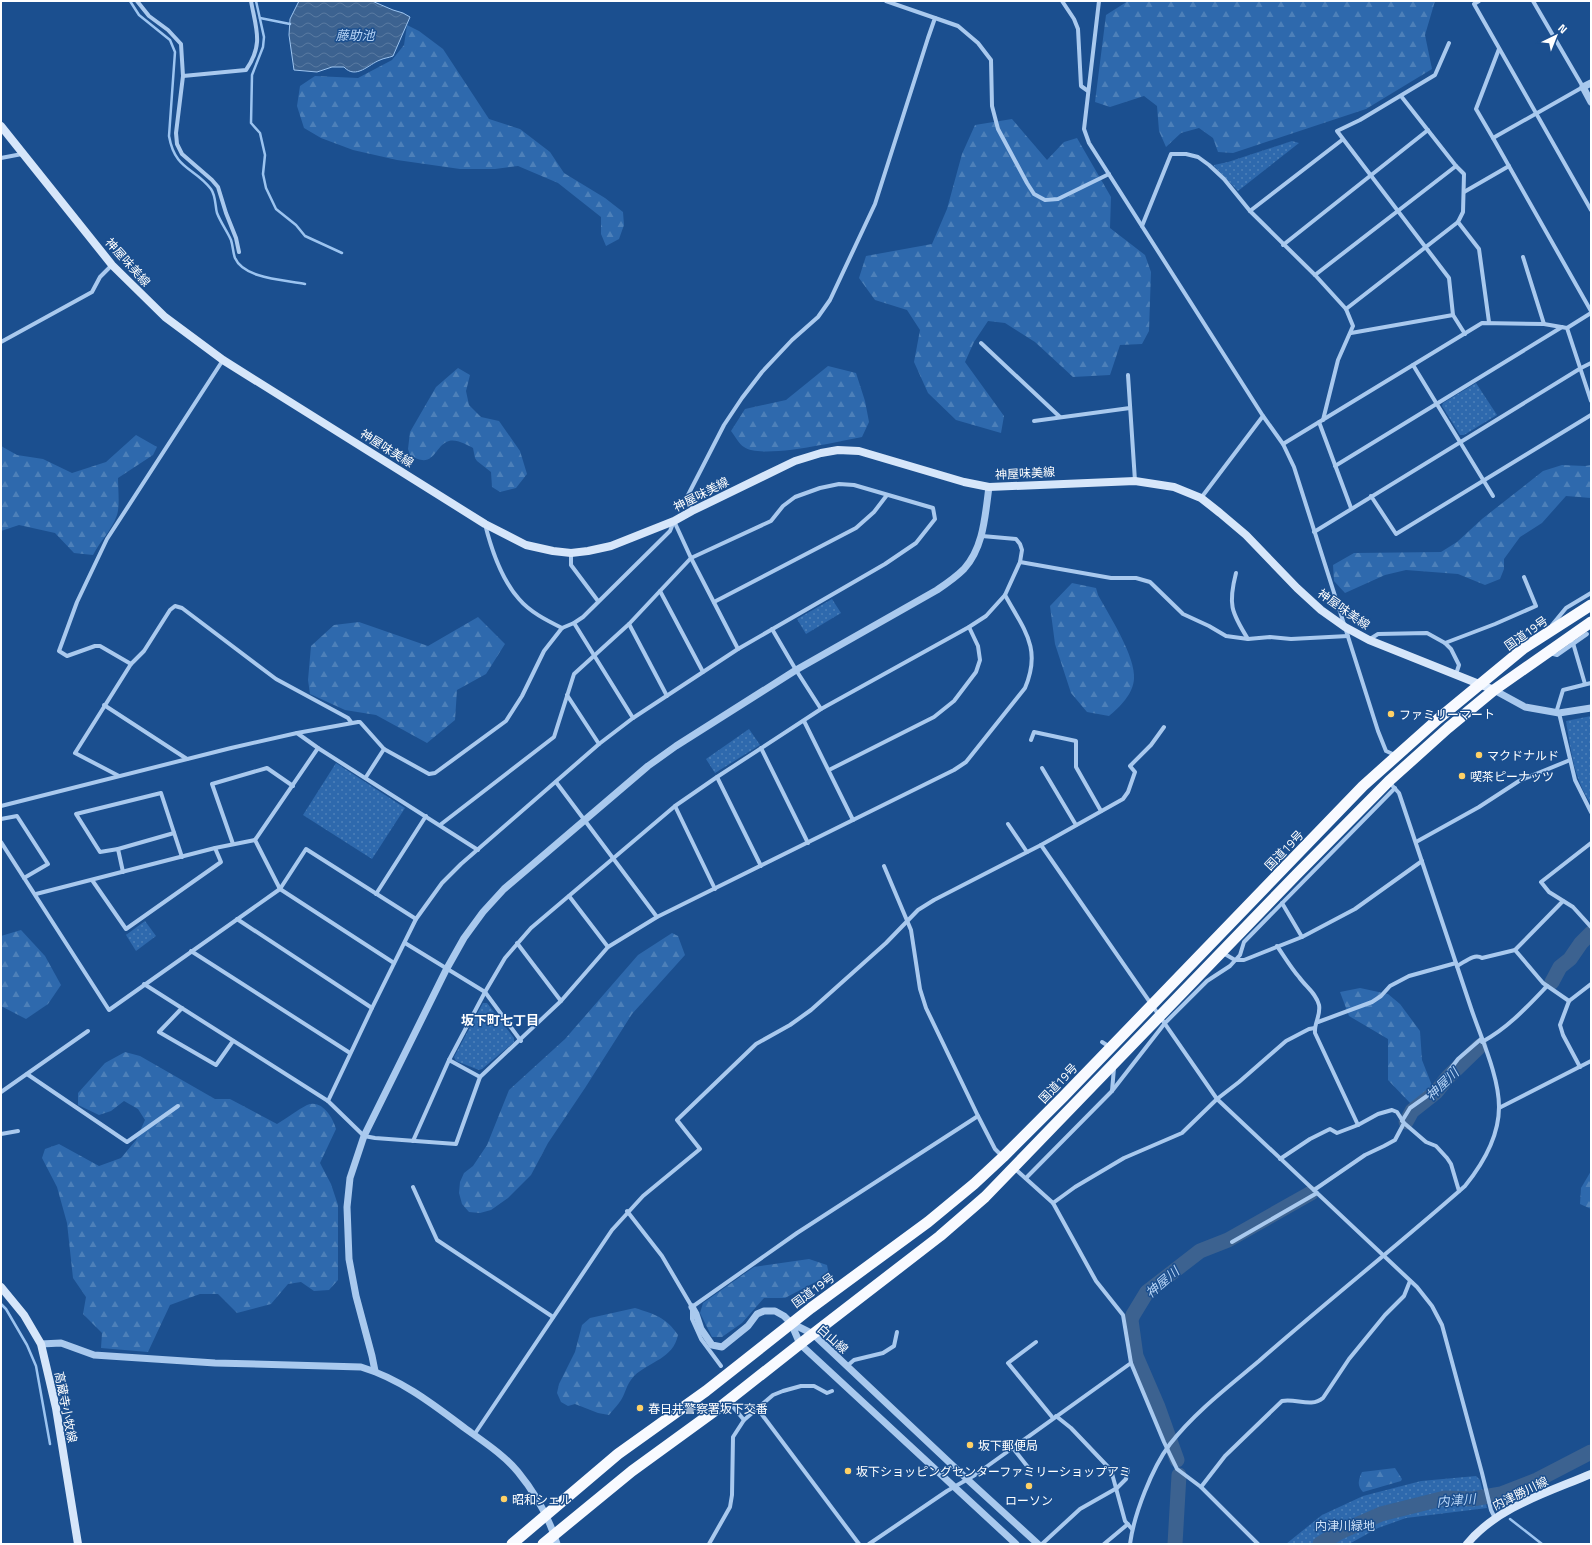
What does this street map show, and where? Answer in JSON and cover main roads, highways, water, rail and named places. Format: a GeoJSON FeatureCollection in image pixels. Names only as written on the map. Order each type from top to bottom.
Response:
{"type":"FeatureCollection","features":[{"type":"Feature","properties":{"kind":"highway","name":"国道19号"},"geometry":{"type":"LineString","coordinates":[[512,1544],[618,1454],[706,1391],[791,1323],[928,1222],[974,1184],[1003,1157],[1106,1045],[1152,1006],[1363,786],[1396,756],[1524,648],[1591,605]]}},
{"type":"Feature","properties":{"kind":"highway"},"geometry":{"type":"LineString","coordinates":[[543,1544],[555,1540],[632,1471],[728,1401],[940,1236],[985,1197],[1114,1064],[1162,1020],[1222,952],[1297,874],[1392,785],[1448,728],[1494,690],[1546,653],[1571,640],[1591,622]]}},
{"type":"Feature","properties":{"kind":"main road","name":"神屋味美線"},"geometry":{"type":"LineString","coordinates":[[1,126],[112,265],[165,317],[223,360],[485,524],[526,545],[571,554],[611,546],[674,521],[795,461],[820,453],[838,450],[859,451],[964,482],[989,487],[1135,480],[1174,487],[1201,498],[1246,535],[1297,588],[1321,610],[1345,627],[1369,640],[1494,690]]}},
{"type":"Feature","properties":{"kind":"main road","name":"高蔵寺小牧線"},"geometry":{"type":"LineString","coordinates":[[1,1288],[24,1315],[41,1344],[56,1408],[78,1544]]}},
{"type":"Feature","properties":{"kind":"main road","name":"内津勝川線"},"geometry":{"type":"LineString","coordinates":[[1467,1544],[1495,1518],[1524,1503],[1591,1474]]}},
{"type":"Feature","properties":{"kind":"water","name":"藤助池"},"geometry":{"type":"Polygon","coordinates":[[[299,1],[372,1],[410,17],[393,56],[382,59],[358,72],[349,71],[344,67],[332,67],[317,72],[294,70],[289,35],[290,19],[299,1]]]}},
{"type":"Feature","properties":{"kind":"waterway"},"geometry":{"type":"LineString","coordinates":[[130,1],[139,15],[170,40],[175,52],[169,136],[172,147],[180,162],[205,182],[213,192],[217,213],[231,240],[235,258],[240,265],[256,274],[277,280],[305,284]]}},
{"type":"Feature","properties":{"kind":"waterway"},"geometry":{"type":"LineString","coordinates":[[256,1],[264,37],[263,47],[252,75],[251,123],[260,133],[265,155],[263,174],[266,188],[276,209],[296,225],[305,236],[342,253]]}},
{"type":"Feature","properties":{"kind":"waterway"},"geometry":{"type":"LineString","coordinates":[[260,18],[290,24]]}},
{"type":"Feature","properties":{"kind":"waterway","name":"神屋川"},"geometry":{"type":"LineString","coordinates":[[1552,982],[1560,967],[1570,959],[1581,943],[1591,933]]}},
{"type":"Feature","properties":{"kind":"waterway","name":"神屋川"},"geometry":{"type":"LineString","coordinates":[[1406,1122],[1412,1111],[1436,1092],[1448,1077],[1480,1046]]}},
{"type":"Feature","properties":{"kind":"waterway","name":"神屋川"},"geometry":{"type":"LineString","coordinates":[[1177,1460],[1158,1407],[1136,1356],[1131,1320],[1133,1315],[1147,1292],[1200,1251],[1228,1240],[1311,1193]]}},
{"type":"Feature","properties":{"kind":"waterway"},"geometry":{"type":"LineString","coordinates":[[1,1304],[6,1309],[27,1345],[36,1366],[50,1444]]}},
{"type":"Feature","properties":{"kind":"waterway","name":"内津川"},"geometry":{"type":"LineString","coordinates":[[1320,1544],[1338,1533],[1381,1514],[1445,1498],[1472,1499],[1501,1494],[1537,1480],[1591,1452]]}},
{"type":"Feature","properties":{"kind":"waterway","name":"神屋川"},"geometry":{"type":"LineString","coordinates":[[1175,1544],[1179,1475]]}},
{"type":"Feature","properties":{"kind":"waterway"},"geometry":{"type":"LineString","coordinates":[[1495,1495],[1499,1508]]}},
{"type":"Feature","properties":{"kind":"waterway"},"geometry":{"type":"LineString","coordinates":[[1510,1519],[1542,1544]]}},
{"type":"Feature","properties":{"kind":"place","name":"ファミリーマート"},"geometry":{"type":"Point","coordinates":[1391,714]}},
{"type":"Feature","properties":{"kind":"place","name":"マクドナルド"},"geometry":{"type":"Point","coordinates":[1479,755]}},
{"type":"Feature","properties":{"kind":"place","name":"喫茶ピーナッツ"},"geometry":{"type":"Point","coordinates":[1462,776]}},
{"type":"Feature","properties":{"kind":"place","name":"春日井警察署坂下交番"},"geometry":{"type":"Point","coordinates":[640,1408]}},
{"type":"Feature","properties":{"kind":"place","name":"坂下郵便局"},"geometry":{"type":"Point","coordinates":[970,1445]}},
{"type":"Feature","properties":{"kind":"place","name":"坂下ショッピングセンターファミリーショップアミ"},"geometry":{"type":"Point","coordinates":[848,1471]}},
{"type":"Feature","properties":{"kind":"place","name":"ローソン"},"geometry":{"type":"Point","coordinates":[1029,1486]}},
{"type":"Feature","properties":{"kind":"place","name":"昭和シェル"},"geometry":{"type":"Point","coordinates":[504,1499]}},
{"type":"Feature","properties":{"kind":"district","name":"坂下町七丁目"},"geometry":{"type":"Point","coordinates":[500,1020]}},
{"type":"Feature","properties":{"kind":"park label","name":"内津川緑地"},"geometry":{"type":"Point","coordinates":[1345,1525]}}]}
